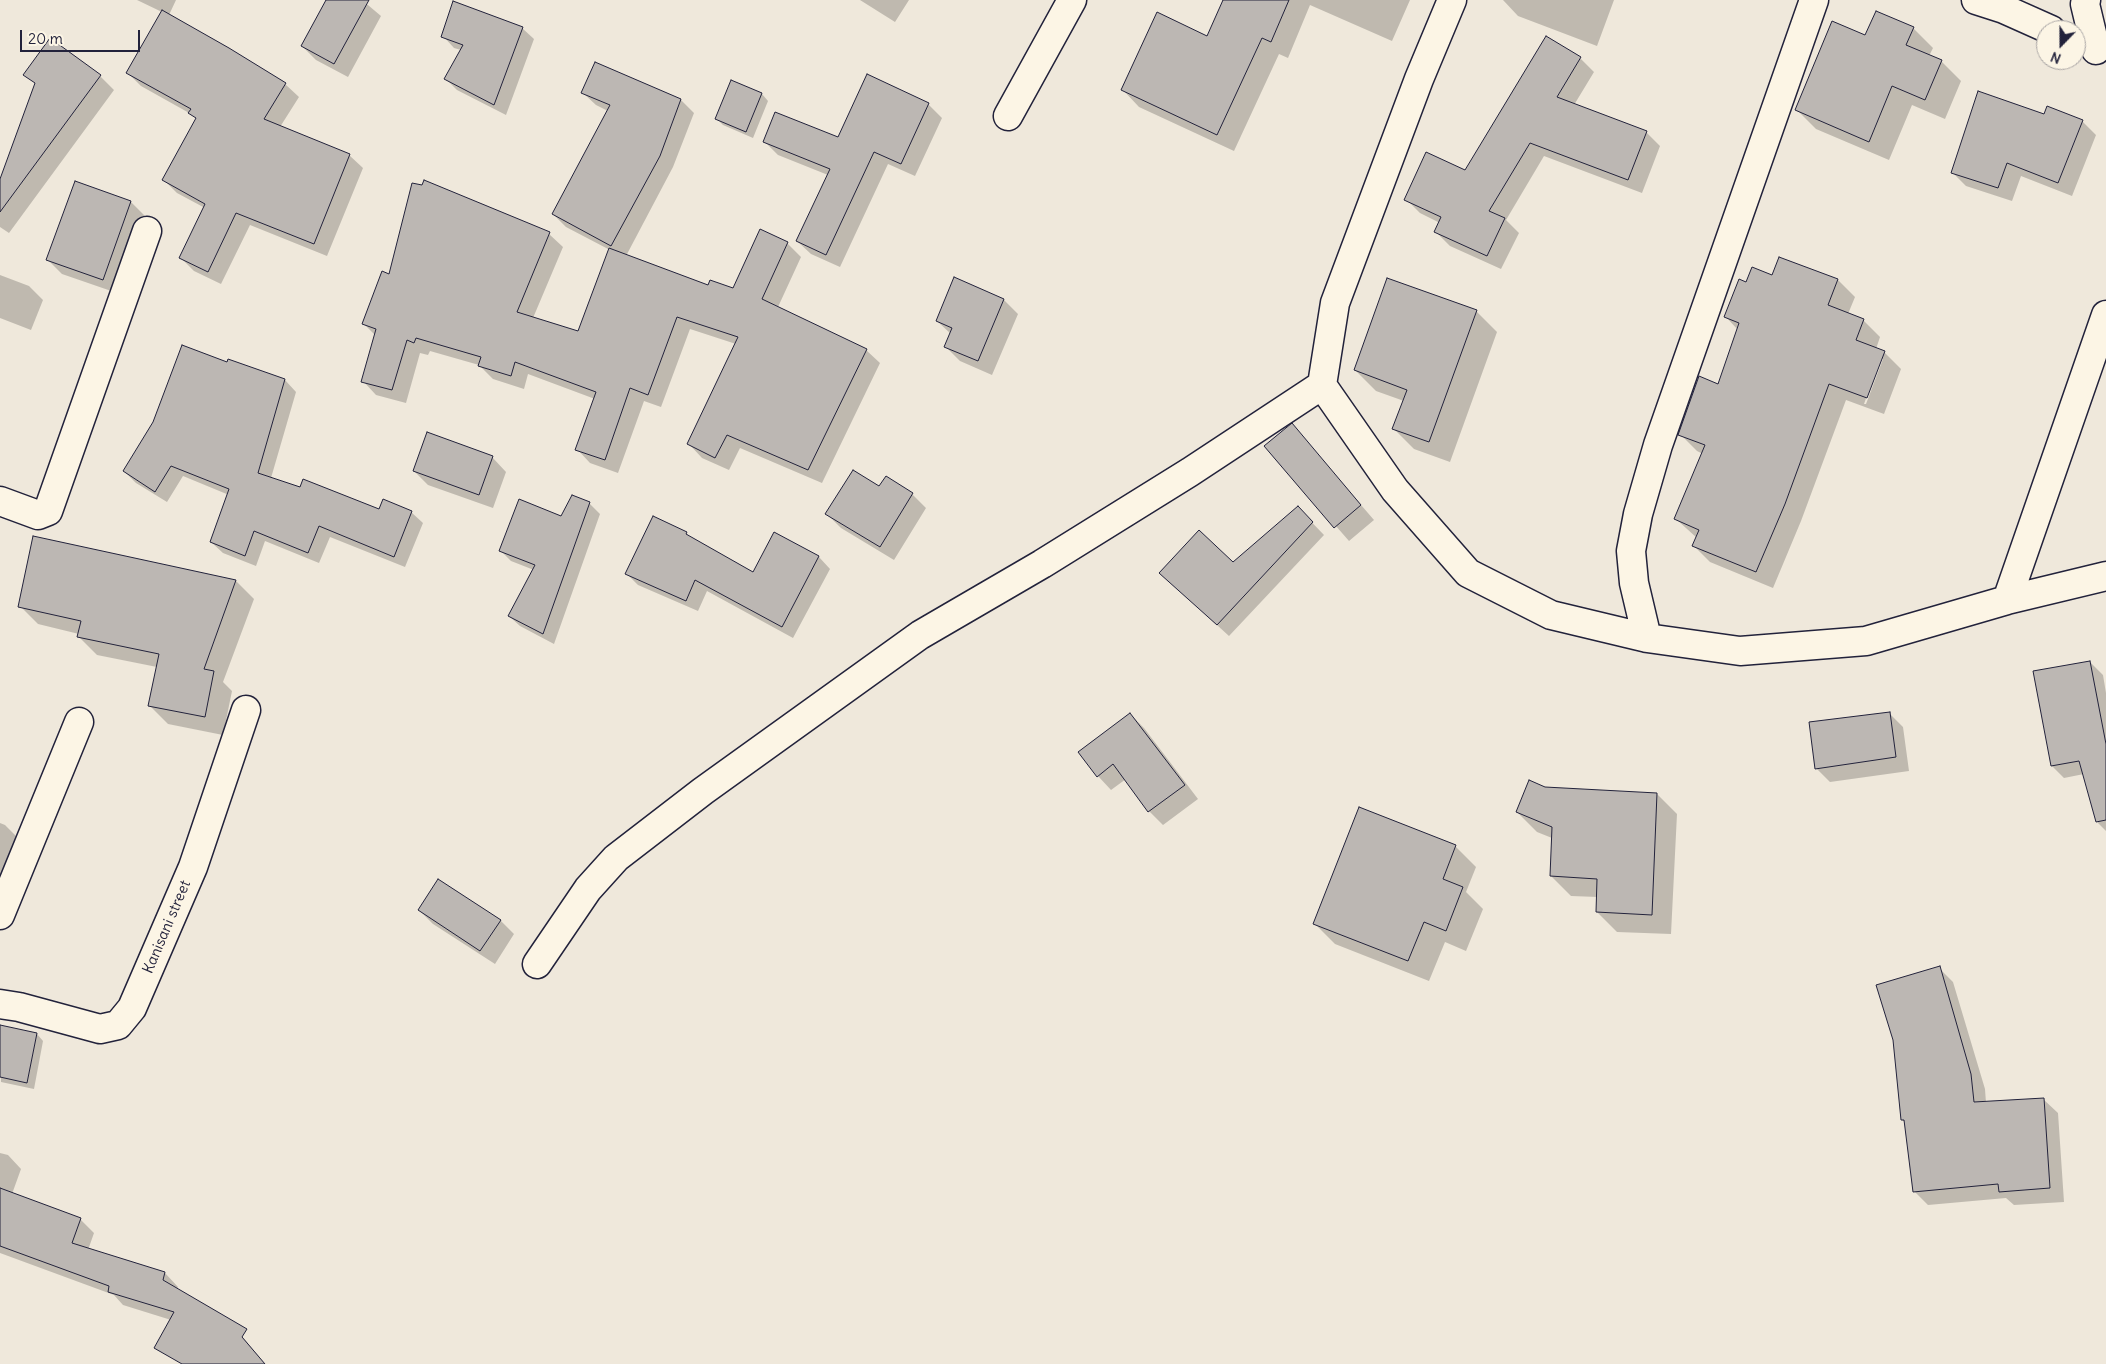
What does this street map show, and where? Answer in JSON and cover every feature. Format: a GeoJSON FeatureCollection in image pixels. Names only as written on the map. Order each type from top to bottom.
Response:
{"type":"FeatureCollection","features":[{"type":"Feature","properties":{"kind":"street"},"geometry":{"type":"LineString","coordinates":[[1008,116],[1072,0]]}},
{"type":"Feature","properties":{"kind":"street"},"geometry":{"type":"LineString","coordinates":[[1452,0],[1334,303],[1322,385],[1395,490],[1468,573],[1551,615],[1647,638],[1740,651],[1866,640],[2007,600],[2106,576]]}},
{"type":"Feature","properties":{"kind":"street"},"geometry":{"type":"LineString","coordinates":[[1647,638],[1634,583],[1631,551],[1638,514],[1658,445],[1814,0]]}},
{"type":"Feature","properties":{"kind":"street"},"geometry":{"type":"LineString","coordinates":[[1976,0],[2036,24]]}},
{"type":"Feature","properties":{"kind":"street"},"geometry":{"type":"LineString","coordinates":[[2086,0],[2085,4],[2093,49]]}},
{"type":"Feature","properties":{"kind":"street"},"geometry":{"type":"LineString","coordinates":[[0,501],[38,515],[48,511],[147,231]]}},
{"type":"Feature","properties":{"kind":"street"},"geometry":{"type":"LineString","coordinates":[[2007,600],[2106,315]]}},
{"type":"Feature","properties":{"kind":"street"},"geometry":{"type":"LineString","coordinates":[[537,964],[588,889],[616,858],[703,791],[920,635],[1042,564],[1165,488],[1322,385]]}},
{"type":"Feature","properties":{"kind":"street","name":"Kanisani street"},"geometry":{"type":"LineString","coordinates":[[0,1004],[19,1007],[100,1029],[118,1025],[132,1008],[193,867],[246,710]]}},
{"type":"Feature","properties":{"kind":"street"},"geometry":{"type":"LineString","coordinates":[[0,915],[79,722]]}},
{"type":"Feature","properties":{"kind":"building"},"geometry":{"type":"Polygon","coordinates":[[[326,0],[369,0],[334,64],[301,46],[326,0]]]}},
{"type":"Feature","properties":{"kind":"building"},"geometry":{"type":"Polygon","coordinates":[[[1223,0],[1289,0],[1271,42],[1262,38],[1217,135],[1121,90],[1157,12],[1207,36],[1223,0]]]}},
{"type":"Feature","properties":{"kind":"building"},"geometry":{"type":"Polygon","coordinates":[[[453,1],[523,27],[494,105],[444,79],[463,45],[441,37],[453,1]]]}},
{"type":"Feature","properties":{"kind":"building"},"geometry":{"type":"Polygon","coordinates":[[[162,10],[286,83],[264,119],[350,154],[314,244],[236,213],[208,272],[179,258],[205,204],[162,180],[196,118],[188,113],[191,109],[126,73],[162,10]]]}},
{"type":"Feature","properties":{"kind":"building"},"geometry":{"type":"Polygon","coordinates":[[[1876,11],[1914,27],[1906,45],[1942,60],[1925,100],[1892,86],[1869,142],[1795,110],[1832,21],[1865,35],[1876,11]]]}},
{"type":"Feature","properties":{"kind":"building"},"geometry":{"type":"Polygon","coordinates":[[[1546,36],[1581,57],[1557,97],[1647,131],[1628,180],[1530,143],[1489,211],[1505,218],[1487,256],[1434,232],[1441,217],[1404,200],[1426,152],[1465,170],[1546,36]]]}},
{"type":"Feature","properties":{"kind":"building"},"geometry":{"type":"Polygon","coordinates":[[[50,38],[101,75],[0,212],[0,179],[35,83],[23,75],[50,38]]]}},
{"type":"Feature","properties":{"kind":"building"},"geometry":{"type":"Polygon","coordinates":[[[595,62],[681,99],[660,156],[611,246],[552,214],[610,105],[581,93],[595,62]]]}},
{"type":"Feature","properties":{"kind":"building"},"geometry":{"type":"Polygon","coordinates":[[[867,74],[929,103],[901,164],[874,152],[826,255],[796,241],[830,169],[763,142],[775,112],[838,137],[867,74]]]}},
{"type":"Feature","properties":{"kind":"building"},"geometry":{"type":"Polygon","coordinates":[[[731,80],[762,93],[746,132],[715,119],[731,80]]]}},
{"type":"Feature","properties":{"kind":"building"},"geometry":{"type":"Polygon","coordinates":[[[1978,91],[2044,114],[2047,106],[2083,120],[2058,183],[2007,163],[1998,188],[1951,173],[1978,91]]]}},
{"type":"Feature","properties":{"kind":"building"},"geometry":{"type":"Polygon","coordinates":[[[424,180],[550,232],[517,312],[578,331],[609,248],[708,285],[710,280],[733,288],[760,229],[788,242],[762,299],[867,349],[808,470],[727,435],[715,458],[687,444],[738,337],[677,317],[648,395],[630,388],[605,460],[575,450],[596,392],[515,362],[511,376],[478,366],[481,357],[416,338],[414,343],[407,340],[392,390],[361,382],[376,329],[362,324],[382,271],[389,274],[412,183],[422,185],[424,180]]]}},
{"type":"Feature","properties":{"kind":"building"},"geometry":{"type":"Polygon","coordinates":[[[75,181],[131,201],[103,280],[46,260],[75,181]]]}},
{"type":"Feature","properties":{"kind":"building"},"geometry":{"type":"Polygon","coordinates":[[[1779,257],[1838,279],[1828,305],[1864,319],[1856,340],[1885,351],[1867,398],[1829,384],[1785,504],[1756,572],[1692,546],[1699,530],[1674,519],[1705,445],[1678,435],[1699,376],[1718,384],[1739,323],[1724,317],[1739,279],[1746,282],[1752,267],[1772,275],[1779,257]]]}},
{"type":"Feature","properties":{"kind":"building"},"geometry":{"type":"Polygon","coordinates":[[[954,277],[1004,299],[978,361],[944,347],[952,328],[936,321],[954,277]]]}},
{"type":"Feature","properties":{"kind":"building"},"geometry":{"type":"Polygon","coordinates":[[[1387,278],[1477,310],[1429,442],[1392,429],[1407,390],[1354,370],[1387,278]]]}},
{"type":"Feature","properties":{"kind":"building"},"geometry":{"type":"Polygon","coordinates":[[[182,345],[227,362],[228,359],[285,379],[258,473],[300,487],[303,479],[379,509],[383,499],[412,511],[394,557],[319,526],[308,553],[254,531],[245,556],[210,542],[229,489],[171,466],[155,492],[123,471],[153,422],[182,345]]]}},
{"type":"Feature","properties":{"kind":"building"},"geometry":{"type":"Polygon","coordinates":[[[1292,423],[1361,505],[1334,528],[1264,446],[1292,423]]]}},
{"type":"Feature","properties":{"kind":"building"},"geometry":{"type":"Polygon","coordinates":[[[427,432],[493,456],[479,495],[413,471],[427,432]]]}},
{"type":"Feature","properties":{"kind":"building"},"geometry":{"type":"Polygon","coordinates":[[[853,470],[879,486],[886,476],[913,493],[880,547],[825,514],[853,470]]]}},
{"type":"Feature","properties":{"kind":"building"},"geometry":{"type":"Polygon","coordinates":[[[572,495],[590,502],[543,634],[508,616],[535,565],[499,551],[519,499],[561,516],[572,495]]]}},
{"type":"Feature","properties":{"kind":"building"},"geometry":{"type":"Polygon","coordinates":[[[1298,506],[1313,522],[1217,625],[1159,573],[1199,530],[1233,562],[1298,506]]]}},
{"type":"Feature","properties":{"kind":"building"},"geometry":{"type":"Polygon","coordinates":[[[653,516],[687,532],[686,534],[753,572],[774,532],[819,556],[782,627],[695,580],[686,601],[625,574],[653,516]]]}},
{"type":"Feature","properties":{"kind":"building"},"geometry":{"type":"Polygon","coordinates":[[[33,536],[236,580],[204,669],[214,671],[205,717],[148,706],[159,654],[77,637],[81,621],[18,607],[33,536]]]}},
{"type":"Feature","properties":{"kind":"building"},"geometry":{"type":"Polygon","coordinates":[[[2090,661],[2106,744],[2106,820],[2096,822],[2079,761],[2051,766],[2033,671],[2090,661]]]}},
{"type":"Feature","properties":{"kind":"building"},"geometry":{"type":"Polygon","coordinates":[[[1890,712],[1896,757],[1815,769],[1809,722],[1890,712]]]}},
{"type":"Feature","properties":{"kind":"building"},"geometry":{"type":"Polygon","coordinates":[[[1130,713],[1185,785],[1148,812],[1113,764],[1097,777],[1078,752],[1130,713]]]}},
{"type":"Feature","properties":{"kind":"building"},"geometry":{"type":"Polygon","coordinates":[[[1529,780],[1545,787],[1657,793],[1652,915],[1596,912],[1597,879],[1550,876],[1552,827],[1516,812],[1529,780]]]}},
{"type":"Feature","properties":{"kind":"building"},"geometry":{"type":"Polygon","coordinates":[[[1359,807],[1456,845],[1443,879],[1463,887],[1446,931],[1424,922],[1408,961],[1313,924],[1359,807]]]}},
{"type":"Feature","properties":{"kind":"building"},"geometry":{"type":"Polygon","coordinates":[[[438,879],[501,920],[480,951],[418,910],[438,879]]]}},
{"type":"Feature","properties":{"kind":"building"},"geometry":{"type":"Polygon","coordinates":[[[1940,966],[1971,1074],[1974,1102],[2044,1098],[2050,1188],[1999,1192],[1998,1184],[1913,1192],[1904,1120],[1901,1120],[1893,1040],[1876,985],[1940,966]]]}},
{"type":"Feature","properties":{"kind":"building"},"geometry":{"type":"Polygon","coordinates":[[[0,1025],[37,1033],[27,1083],[0,1077],[0,1025]]]}},
{"type":"Feature","properties":{"kind":"building"},"geometry":{"type":"Polygon","coordinates":[[[0,1188],[81,1218],[72,1243],[165,1272],[163,1280],[247,1329],[242,1337],[265,1364],[182,1364],[154,1348],[174,1312],[108,1292],[109,1286],[0,1246],[0,1188]]]}}]}
